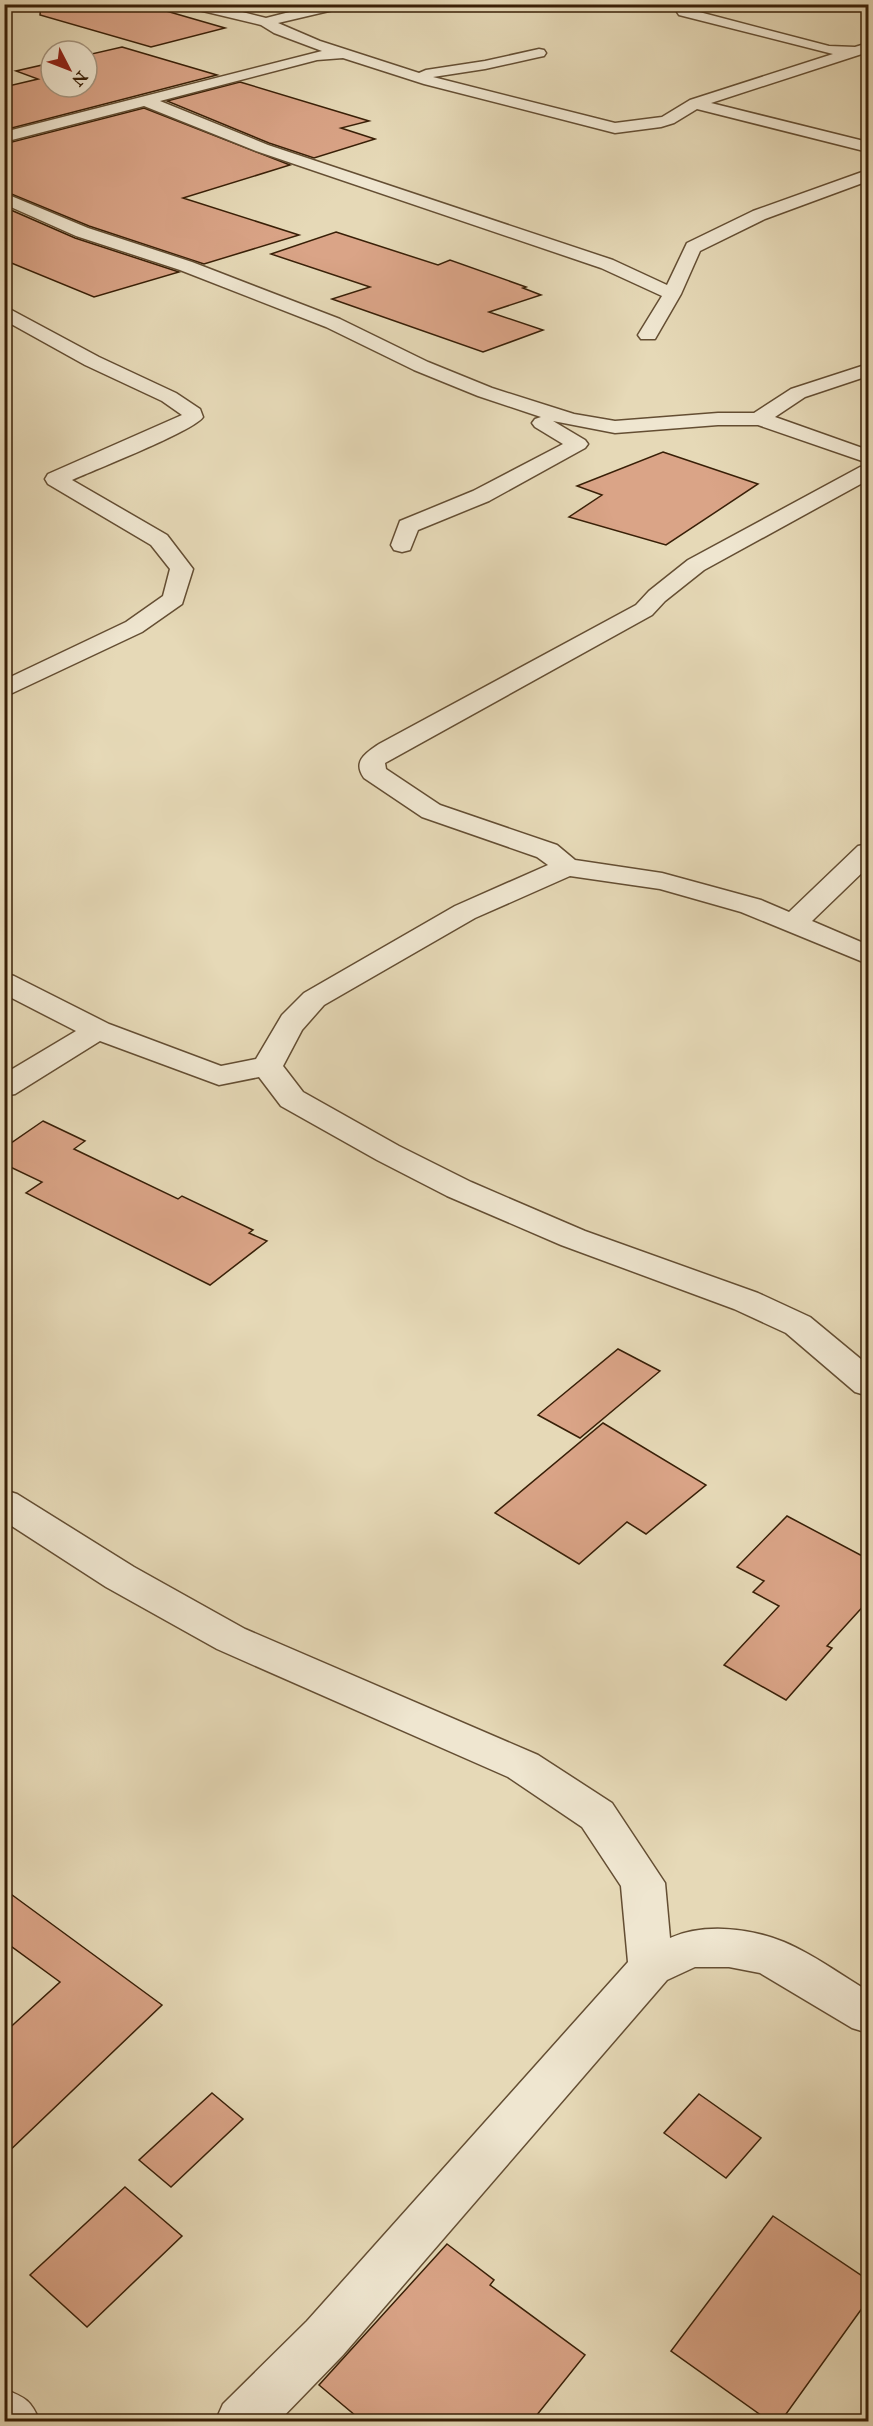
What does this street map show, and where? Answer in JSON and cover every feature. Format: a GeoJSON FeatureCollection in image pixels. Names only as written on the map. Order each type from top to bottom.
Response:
{"type":"FeatureCollection","features":[{"type":"Feature","properties":{"kind":"street"},"geometry":{"type":"LineString","coordinates":[[191,4],[266,22],[316,50],[348,54],[410,75],[433,77],[589,123],[615,128],[634,128],[662,122],[695,103],[834,54],[865,49]]}},
{"type":"Feature","properties":{"kind":"street"},"geometry":{"type":"LineString","coordinates":[[266,22],[341,4]]}},
{"type":"Feature","properties":{"kind":"street"},"geometry":{"type":"LineString","coordinates":[[684,12],[834,54]]}},
{"type":"Feature","properties":{"kind":"street"},"geometry":{"type":"LineString","coordinates":[[4,137],[146,100],[316,50]]}},
{"type":"Feature","properties":{"kind":"street"},"geometry":{"type":"LineString","coordinates":[[433,77],[539,53]]}},
{"type":"Feature","properties":{"kind":"street"},"geometry":{"type":"LineString","coordinates":[[146,100],[262,148],[607,264],[672,294]]}},
{"type":"Feature","properties":{"kind":"street"},"geometry":{"type":"LineString","coordinates":[[695,103],[868,147]]}},
{"type":"Feature","properties":{"kind":"street"},"geometry":{"type":"LineString","coordinates":[[648,335],[672,294],[693,247],[759,214],[868,176]]}},
{"type":"Feature","properties":{"kind":"street"},"geometry":{"type":"LineString","coordinates":[[4,198],[82,232],[186,266],[333,323],[421,366],[485,392],[571,420],[615,427],[718,419],[759,419],[817,437],[868,457]]}},
{"type":"Feature","properties":{"kind":"street"},"geometry":{"type":"LineString","coordinates":[[4,312],[92,361],[169,397],[193,413],[193,417],[174,427],[56,479],[159,540],[182,569],[174,599],[134,627],[4,690]]}},
{"type":"Feature","properties":{"kind":"street"},"geometry":{"type":"LineString","coordinates":[[759,419],[798,393],[868,370]]}},
{"type":"Feature","properties":{"kind":"street"},"geometry":{"type":"LineString","coordinates":[[402,545],[408,526],[481,496],[578,444],[485,392]]}},
{"type":"Feature","properties":{"kind":"street"},"geometry":{"type":"LineString","coordinates":[[868,472],[696,565],[657,596],[644,610],[387,749],[372,760],[373,772],[431,811],[547,851],[567,867],[662,881],[751,906],[868,955]]}},
{"type":"Feature","properties":{"kind":"street"},"geometry":{"type":"LineString","coordinates":[[794,923],[868,852]]}},
{"type":"Feature","properties":{"kind":"street"},"geometry":{"type":"LineString","coordinates":[[268,1066],[282,1035],[295,1016],[315,999],[465,912],[567,867]]}},
{"type":"Feature","properties":{"kind":"street"},"geometry":{"type":"LineString","coordinates":[[4,982],[98,1030],[219,1076],[268,1066]]}},
{"type":"Feature","properties":{"kind":"street"},"geometry":{"type":"LineString","coordinates":[[4,1087],[98,1030]]}},
{"type":"Feature","properties":{"kind":"street"},"geometry":{"type":"LineString","coordinates":[[268,1066],[277,1082],[292,1099],[388,1154],[459,1189],[573,1238],[746,1301],[798,1325],[868,1384]]}},
{"type":"Feature","properties":{"kind":"street"},"geometry":{"type":"LineString","coordinates":[[4,1503],[120,1577],[231,1639],[523,1766],[597,1815],[643,1883],[651,1967]]}},
{"type":"Feature","properties":{"kind":"street"},"geometry":{"type":"LineString","coordinates":[[241,2421],[325,2338],[651,1967],[691,1949],[729,1948],[770,1956],[868,2014]]}},
{"type":"Feature","properties":{"kind":"street"},"geometry":{"type":"LineString","coordinates":[[4,2414],[14,2421]]}},
{"type":"Feature","properties":{"kind":"building"},"geometry":{"type":"Polygon","coordinates":[[[41,4],[142,4],[225,28],[151,47],[40,15],[41,4]]]}},
{"type":"Feature","properties":{"kind":"building"},"geometry":{"type":"Polygon","coordinates":[[[122,47],[217,75],[4,130],[4,87],[38,79],[16,71],[39,66],[39,99],[99,99],[99,52],[122,47]]]}},
{"type":"Feature","properties":{"kind":"building"},"geometry":{"type":"Polygon","coordinates":[[[240,82],[369,121],[341,128],[375,139],[314,158],[269,143],[167,101],[240,82]]]}},
{"type":"Feature","properties":{"kind":"building"},"geometry":{"type":"Polygon","coordinates":[[[144,108],[290,165],[183,198],[299,235],[204,264],[89,226],[4,191],[4,144],[144,108]]]}},
{"type":"Feature","properties":{"kind":"building"},"geometry":{"type":"Polygon","coordinates":[[[4,207],[75,238],[179,272],[94,297],[4,260],[4,207]]]}},
{"type":"Feature","properties":{"kind":"building"},"geometry":{"type":"Polygon","coordinates":[[[336,232],[438,265],[450,260],[526,287],[523,288],[541,295],[489,312],[543,330],[483,352],[332,299],[370,287],[271,254],[336,232]]]}},
{"type":"Feature","properties":{"kind":"building"},"geometry":{"type":"Polygon","coordinates":[[[663,452],[758,484],[666,545],[569,517],[602,495],[577,486],[663,452]]]}},
{"type":"Feature","properties":{"kind":"building"},"geometry":{"type":"Polygon","coordinates":[[[43,1121],[85,1141],[74,1149],[178,1199],[182,1196],[253,1230],[249,1233],[267,1241],[210,1285],[26,1193],[42,1182],[4,1164],[4,1148],[43,1121]]]}},
{"type":"Feature","properties":{"kind":"building"},"geometry":{"type":"Polygon","coordinates":[[[618,1349],[660,1371],[580,1438],[538,1415],[618,1349]]]}},
{"type":"Feature","properties":{"kind":"building"},"geometry":{"type":"Polygon","coordinates":[[[603,1423],[706,1485],[646,1534],[627,1522],[579,1564],[495,1513],[603,1423]]]}},
{"type":"Feature","properties":{"kind":"building"},"geometry":{"type":"Polygon","coordinates":[[[787,1516],[868,1559],[868,1601],[827,1646],[832,1648],[786,1700],[724,1665],[779,1606],[753,1592],[764,1581],[737,1567],[787,1516]]]}},
{"type":"Feature","properties":{"kind":"building"},"geometry":{"type":"Polygon","coordinates":[[[4,1889],[162,2005],[4,2156],[4,2033],[60,1982],[4,1941],[4,1889]]]}},
{"type":"Feature","properties":{"kind":"building"},"geometry":{"type":"Polygon","coordinates":[[[212,2093],[243,2119],[171,2187],[139,2160],[212,2093]]]}},
{"type":"Feature","properties":{"kind":"building"},"geometry":{"type":"Polygon","coordinates":[[[699,2094],[761,2138],[726,2178],[664,2133],[699,2094]]]}},
{"type":"Feature","properties":{"kind":"building"},"geometry":{"type":"Polygon","coordinates":[[[125,2187],[182,2236],[87,2327],[30,2275],[125,2187]]]}},
{"type":"Feature","properties":{"kind":"building"},"geometry":{"type":"Polygon","coordinates":[[[773,2216],[868,2280],[868,2300],[781,2421],[769,2421],[671,2351],[773,2216]]]}},
{"type":"Feature","properties":{"kind":"building"},"geometry":{"type":"Polygon","coordinates":[[[447,2244],[494,2280],[490,2285],[585,2355],[532,2421],[362,2421],[319,2385],[447,2244]]]}}]}
